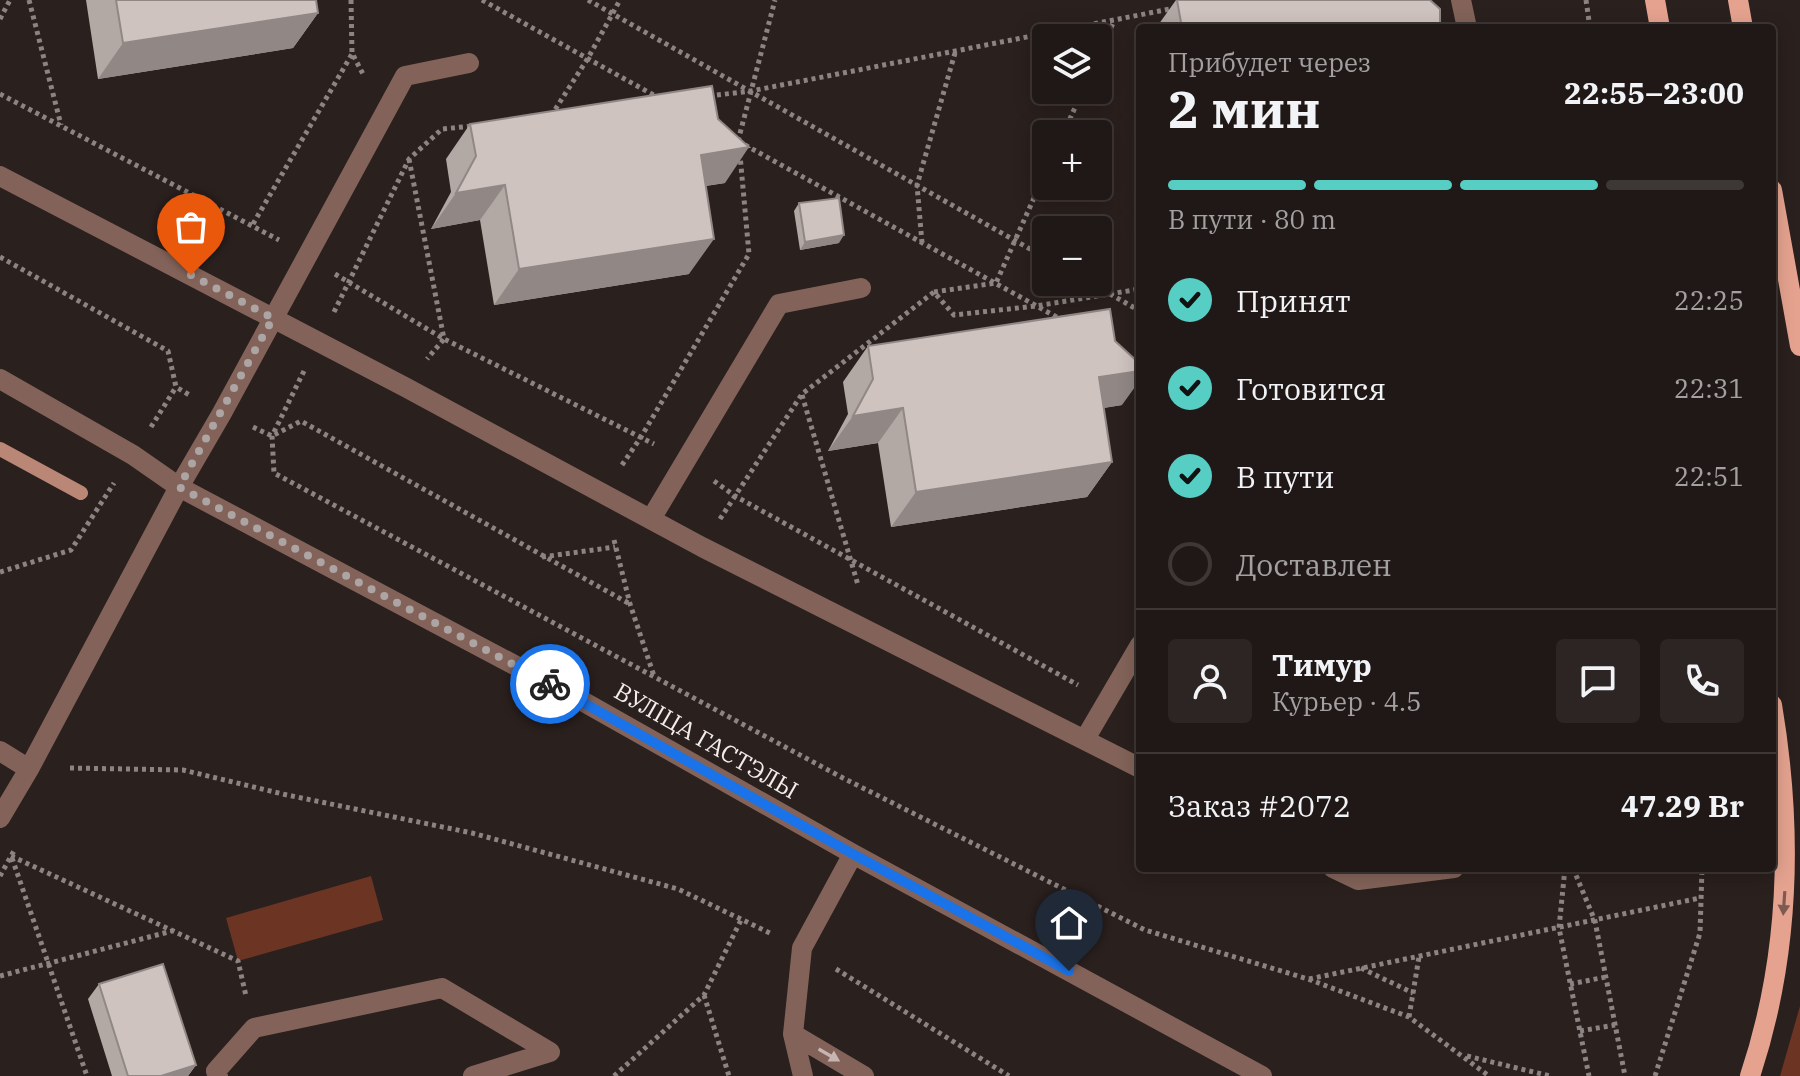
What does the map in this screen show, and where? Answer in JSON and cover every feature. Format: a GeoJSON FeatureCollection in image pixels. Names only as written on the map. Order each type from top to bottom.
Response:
{"type":"FeatureCollection","features":[{"type":"Feature","properties":{"kind":"main road"},"geometry":{"type":"LineString","coordinates":[[1655,0],[1659,24]]}},
{"type":"Feature","properties":{"kind":"main road"},"geometry":{"type":"LineString","coordinates":[[1738,0],[1742,24]]}},
{"type":"Feature","properties":{"kind":"main road"},"geometry":{"type":"LineString","coordinates":[[1776,212],[1800,346]]}},
{"type":"Feature","properties":{"kind":"main road"},"geometry":{"type":"LineString","coordinates":[[1750,1076],[1765,1030],[1785,904],[1778,826],[1776,728]]}},
{"type":"Feature","properties":{"kind":"street"},"geometry":{"type":"LineString","coordinates":[[1461,0],[1466,24]]}},
{"type":"Feature","properties":{"kind":"street"},"geometry":{"type":"LineString","coordinates":[[0,818],[405,76],[469,63]]}},
{"type":"Feature","properties":{"kind":"street"},"geometry":{"type":"LineString","coordinates":[[0,176],[405,387],[702,547],[1136,766]]}},
{"type":"Feature","properties":{"kind":"street"},"geometry":{"type":"LineString","coordinates":[[651,519],[779,304],[861,288]]}},
{"type":"Feature","properties":{"kind":"street","name":"ВУЛІЦА ГАСТЭЛЫ"},"geometry":{"type":"LineString","coordinates":[[0,379],[133,455],[179,487],[584,702],[853,854],[1262,1076]]}},
{"type":"Feature","properties":{"kind":"street"},"geometry":{"type":"LineString","coordinates":[[1085,739],[1136,652]]}},
{"type":"Feature","properties":{"kind":"street"},"geometry":{"type":"LineString","coordinates":[[0,751],[29,769]]}},
{"type":"Feature","properties":{"kind":"street"},"geometry":{"type":"LineString","coordinates":[[803,1076],[793,1034],[802,948],[853,854]]}},
{"type":"Feature","properties":{"kind":"street"},"geometry":{"type":"LineString","coordinates":[[1341,872],[1358,880],[1422,872]]}},
{"type":"Feature","properties":{"kind":"street"},"geometry":{"type":"LineString","coordinates":[[218,1076],[216,1071],[254,1028],[442,988],[550,1052],[473,1076]]}},
{"type":"Feature","properties":{"kind":"street"},"geometry":{"type":"LineString","coordinates":[[793,1034],[864,1076]]}},
{"type":"Feature","properties":{"kind":"path"},"geometry":{"type":"LineString","coordinates":[[0,19],[10,0]]}},
{"type":"Feature","properties":{"kind":"path"},"geometry":{"type":"LineString","coordinates":[[29,0],[61,125]]}},
{"type":"Feature","properties":{"kind":"path"},"geometry":{"type":"LineString","coordinates":[[351,0],[352,53],[409,159],[444,339]]}},
{"type":"Feature","properties":{"kind":"path"},"geometry":{"type":"LineString","coordinates":[[482,0],[665,101],[651,103]]}},
{"type":"Feature","properties":{"kind":"path"},"geometry":{"type":"LineString","coordinates":[[588,0],[1032,250]]}},
{"type":"Feature","properties":{"kind":"path"},"geometry":{"type":"LineString","coordinates":[[551,116],[620,0]]}},
{"type":"Feature","properties":{"kind":"path"},"geometry":{"type":"LineString","coordinates":[[655,677],[630,604],[602,493],[641,437],[749,254],[738,141],[775,0]]}},
{"type":"Feature","properties":{"kind":"path"},"geometry":{"type":"LineString","coordinates":[[1586,0],[1589,24]]}},
{"type":"Feature","properties":{"kind":"path"},"geometry":{"type":"LineString","coordinates":[[708,96],[751,91],[955,53],[1189,5]]}},
{"type":"Feature","properties":{"kind":"path"},"geometry":{"type":"LineString","coordinates":[[1112,27],[1115,20]]}},
{"type":"Feature","properties":{"kind":"path"},"geometry":{"type":"LineString","coordinates":[[253,224],[352,53]]}},
{"type":"Feature","properties":{"kind":"path"},"geometry":{"type":"LineString","coordinates":[[922,243],[917,185],[955,53]]}},
{"type":"Feature","properties":{"kind":"path"},"geometry":{"type":"LineString","coordinates":[[0,94],[253,224],[444,339],[686,460],[735,496],[1108,702]]}},
{"type":"Feature","properties":{"kind":"path"},"geometry":{"type":"LineString","coordinates":[[535,118],[565,114]]}},
{"type":"Feature","properties":{"kind":"path"},"geometry":{"type":"LineString","coordinates":[[489,124],[442,129],[409,159],[272,436],[274,473],[843,778],[1145,930],[1308,979],[1409,1017],[1489,1076]]}},
{"type":"Feature","properties":{"kind":"path"},"geometry":{"type":"LineString","coordinates":[[726,134],[1075,327]]}},
{"type":"Feature","properties":{"kind":"path"},"geometry":{"type":"LineString","coordinates":[[996,283],[1033,200]]}},
{"type":"Feature","properties":{"kind":"path"},"geometry":{"type":"LineString","coordinates":[[0,257],[168,351],[176,387],[272,436]]}},
{"type":"Feature","properties":{"kind":"path"},"geometry":{"type":"LineString","coordinates":[[702,547],[802,394],[934,292],[996,283]]}},
{"type":"Feature","properties":{"kind":"path"},"geometry":{"type":"LineString","coordinates":[[1112,295],[1136,290]]}},
{"type":"Feature","properties":{"kind":"path"},"geometry":{"type":"LineString","coordinates":[[934,292],[954,315],[1105,296]]}},
{"type":"Feature","properties":{"kind":"path"},"geometry":{"type":"LineString","coordinates":[[1112,295],[1136,309]]}},
{"type":"Feature","properties":{"kind":"path"},"geometry":{"type":"LineString","coordinates":[[405,387],[444,339]]}},
{"type":"Feature","properties":{"kind":"path"},"geometry":{"type":"LineString","coordinates":[[802,394],[873,634]]}},
{"type":"Feature","properties":{"kind":"path"},"geometry":{"type":"LineString","coordinates":[[272,436],[301,421],[630,604]]}},
{"type":"Feature","properties":{"kind":"path"},"geometry":{"type":"LineString","coordinates":[[0,572],[71,550],[119,475]]}},
{"type":"Feature","properties":{"kind":"path"},"geometry":{"type":"LineString","coordinates":[[541,557],[615,547]]}},
{"type":"Feature","properties":{"kind":"path"},"geometry":{"type":"LineString","coordinates":[[29,769],[183,770],[487,837],[678,889],[802,948],[1009,1076]]}},
{"type":"Feature","properties":{"kind":"path"},"geometry":{"type":"LineString","coordinates":[[0,848],[11,857],[238,961]]}},
{"type":"Feature","properties":{"kind":"path"},"geometry":{"type":"LineString","coordinates":[[11,857],[87,1076]]}},
{"type":"Feature","properties":{"kind":"path"},"geometry":{"type":"LineString","coordinates":[[1565,872],[1559,928],[1589,1076]]}},
{"type":"Feature","properties":{"kind":"path"},"geometry":{"type":"LineString","coordinates":[[1575,872],[1595,921],[1625,1076]]}},
{"type":"Feature","properties":{"kind":"path"},"geometry":{"type":"LineString","coordinates":[[1655,1076],[1700,933],[1702,872]]}},
{"type":"Feature","properties":{"kind":"path"},"geometry":{"type":"LineString","coordinates":[[1308,979],[1700,898]]}},
{"type":"Feature","properties":{"kind":"path"},"geometry":{"type":"LineString","coordinates":[[614,1076],[704,995],[741,920]]}},
{"type":"Feature","properties":{"kind":"path"},"geometry":{"type":"LineString","coordinates":[[0,976],[173,931]]}},
{"type":"Feature","properties":{"kind":"path"},"geometry":{"type":"LineString","coordinates":[[1409,1017],[1419,957]]}},
{"type":"Feature","properties":{"kind":"path"},"geometry":{"type":"LineString","coordinates":[[1361,968],[1413,993]]}},
{"type":"Feature","properties":{"kind":"path"},"geometry":{"type":"LineString","coordinates":[[1570,984],[1606,977]]}},
{"type":"Feature","properties":{"kind":"path"},"geometry":{"type":"LineString","coordinates":[[704,995],[729,1076]]}},
{"type":"Feature","properties":{"kind":"path"},"geometry":{"type":"LineString","coordinates":[[1580,1031],[1615,1025]]}},
{"type":"Feature","properties":{"kind":"path"},"geometry":{"type":"LineString","coordinates":[[1463,1055],[1550,1076]]}},
{"type":"Feature","properties":{"kind":"shaded area"},"geometry":{"type":"Polygon","coordinates":[[[371,876],[383,920],[238,961],[226,918],[371,876]]]}},
{"type":"Feature","properties":{"kind":"shaded area"},"geometry":{"type":"Polygon","coordinates":[[[1800,1006],[1800,1076],[1780,1076],[1800,1006]]]}},
{"type":"Feature","properties":{"kind":"building"},"geometry":{"type":"Polygon","coordinates":[[[116,0],[316,0],[318,13],[123,43],[116,0]]]}},
{"type":"Feature","properties":{"kind":"building"},"geometry":{"type":"Polygon","coordinates":[[[1177,0],[1430,0],[1440,9],[1440,24],[1181,24],[1177,0]]]}},
{"type":"Feature","properties":{"kind":"building"},"geometry":{"type":"Polygon","coordinates":[[[712,86],[718,119],[749,147],[701,155],[714,239],[519,269],[505,185],[456,193],[476,156],[470,124],[712,86]]]}},
{"type":"Feature","properties":{"kind":"building"},"geometry":{"type":"Polygon","coordinates":[[[839,198],[844,235],[805,242],[799,203],[839,198]]]}},
{"type":"Feature","properties":{"kind":"building"},"geometry":{"type":"Polygon","coordinates":[[[1110,309],[1115,341],[1136,360],[1136,372],[1099,377],[1112,462],[916,492],[903,408],[853,416],[873,379],[868,346],[1110,309]]]}},
{"type":"Feature","properties":{"kind":"building"},"geometry":{"type":"Polygon","coordinates":[[[163,964],[196,1065],[161,1076],[128,1076],[99,984],[163,964]]]}},
{"type":"Feature","properties":{"kind":"waterway"},"geometry":{"type":"LineString","coordinates":[[0,449],[81,493]]}},
{"type":"Feature","properties":{"kind":"way so far"},"geometry":{"type":"LineString","coordinates":[[191,275],[273,318],[179,487],[550,684]]}},
{"type":"Feature","properties":{"kind":"route"},"geometry":{"type":"LineString","coordinates":[[550,684],[1069,971]]}}]}
